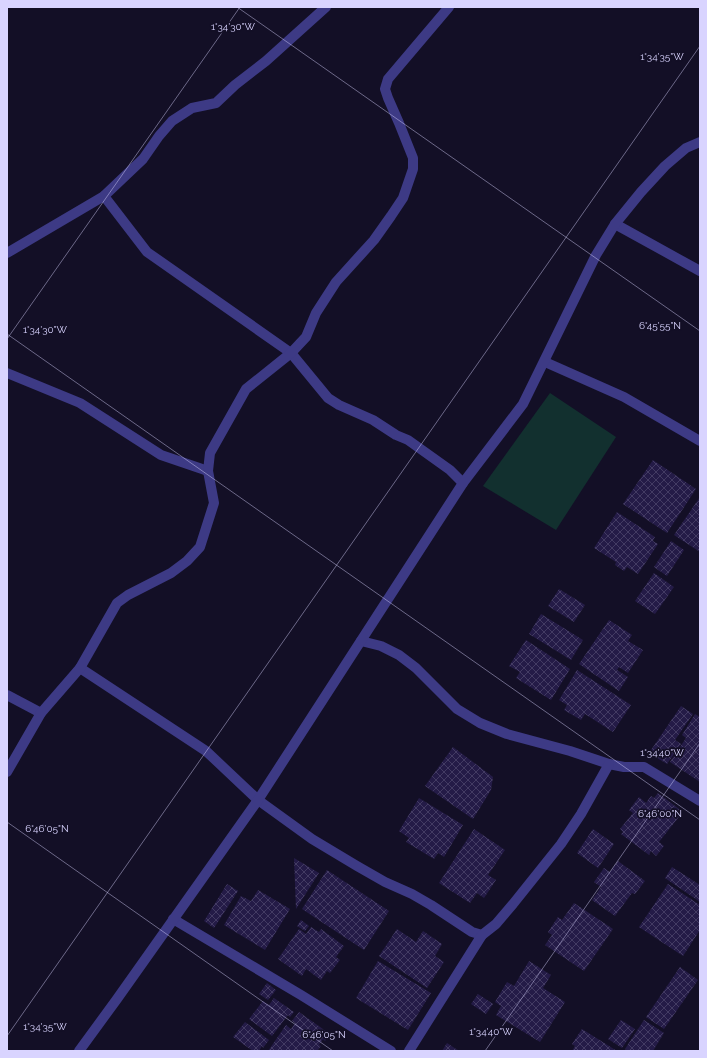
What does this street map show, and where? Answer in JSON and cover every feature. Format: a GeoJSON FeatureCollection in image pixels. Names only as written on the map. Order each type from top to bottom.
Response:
{"type":"FeatureCollection","features":[{"type":"Feature","properties":{"kind":"street"},"geometry":{"type":"LineString","coordinates":[[7,253],[104,196],[144,159],[172,121],[192,108],[216,103],[235,85],[266,61],[326,7]]}},
{"type":"Feature","properties":{"kind":"street"},"geometry":{"type":"LineString","coordinates":[[7,772],[41,713],[80,668],[117,603],[128,595],[171,573],[187,561],[200,547],[214,503],[208,471],[210,453],[246,388],[291,353],[306,337],[316,312],[336,282],[374,240],[403,198],[412,169],[413,158],[388,98],[386,89],[388,79],[448,7]]}},
{"type":"Feature","properties":{"kind":"street"},"geometry":{"type":"LineString","coordinates":[[79,1051],[258,800],[463,483],[523,404],[545,362],[596,255],[615,224],[641,192],[665,166],[686,148],[700,142]]}},
{"type":"Feature","properties":{"kind":"street"},"geometry":{"type":"LineString","coordinates":[[104,196],[147,252],[291,353],[328,398],[339,405],[373,420],[386,429],[408,440],[450,470],[463,483]]}},
{"type":"Feature","properties":{"kind":"street"},"geometry":{"type":"LineString","coordinates":[[615,224],[700,271]]}},
{"type":"Feature","properties":{"kind":"street"},"geometry":{"type":"LineString","coordinates":[[545,362],[624,397],[700,441]]}},
{"type":"Feature","properties":{"kind":"street"},"geometry":{"type":"LineString","coordinates":[[7,373],[80,403],[162,455],[208,471]]}},
{"type":"Feature","properties":{"kind":"street"},"geometry":{"type":"LineString","coordinates":[[361,642],[381,646],[399,655],[416,668],[457,709],[480,723],[507,734],[570,751],[609,764],[624,767],[644,766],[700,801]]}},
{"type":"Feature","properties":{"kind":"street"},"geometry":{"type":"LineString","coordinates":[[80,668],[206,751],[258,800],[312,839],[386,882],[412,894],[472,932],[482,936]]}},
{"type":"Feature","properties":{"kind":"street"},"geometry":{"type":"LineString","coordinates":[[7,695],[41,713]]}},
{"type":"Feature","properties":{"kind":"street"},"geometry":{"type":"LineString","coordinates":[[409,1051],[482,936],[496,924],[562,844],[609,764]]}},
{"type":"Feature","properties":{"kind":"street"},"geometry":{"type":"LineString","coordinates":[[173,919],[301,994],[391,1051]]}},
{"type":"Feature","properties":{"kind":"green space"},"geometry":{"type":"Polygon","coordinates":[[[550,393],[616,437],[556,530],[483,486],[550,393]]]}},
{"type":"Feature","properties":{"kind":"building"},"geometry":{"type":"Polygon","coordinates":[[[653,460],[696,489],[667,533],[623,504],[653,460]]]}},
{"type":"Feature","properties":{"kind":"building"},"geometry":{"type":"Polygon","coordinates":[[[700,497],[700,552],[674,535],[700,497]]]}},
{"type":"Feature","properties":{"kind":"building"},"geometry":{"type":"Polygon","coordinates":[[[617,512],[655,537],[653,541],[658,544],[638,574],[627,567],[624,571],[615,565],[616,562],[594,548],[617,512]]]}},
{"type":"Feature","properties":{"kind":"building"},"geometry":{"type":"Polygon","coordinates":[[[671,541],[684,550],[667,576],[654,567],[671,541]]]}},
{"type":"Feature","properties":{"kind":"building"},"geometry":{"type":"Polygon","coordinates":[[[654,573],[674,587],[655,614],[635,601],[654,573]]]}},
{"type":"Feature","properties":{"kind":"building"},"geometry":{"type":"Polygon","coordinates":[[[559,589],[585,605],[574,622],[548,606],[559,589]]]}},
{"type":"Feature","properties":{"kind":"building"},"geometry":{"type":"Polygon","coordinates":[[[541,614],[583,640],[571,660],[529,634],[541,614]]]}},
{"type":"Feature","properties":{"kind":"building"},"geometry":{"type":"Polygon","coordinates":[[[609,620],[632,635],[628,641],[643,650],[628,673],[619,667],[617,670],[628,677],[619,691],[579,664],[609,620]]]}},
{"type":"Feature","properties":{"kind":"building"},"geometry":{"type":"Polygon","coordinates":[[[526,640],[570,669],[551,700],[516,678],[520,672],[509,666],[526,640]]]}},
{"type":"Feature","properties":{"kind":"building"},"geometry":{"type":"Polygon","coordinates":[[[577,670],[631,705],[613,732],[585,714],[581,720],[564,710],[567,705],[559,700],[577,670]]]}},
{"type":"Feature","properties":{"kind":"building"},"geometry":{"type":"Polygon","coordinates":[[[681,706],[693,714],[675,740],[681,744],[667,764],[649,753],[681,706]]]}},
{"type":"Feature","properties":{"kind":"building"},"geometry":{"type":"Polygon","coordinates":[[[695,714],[700,717],[700,782],[670,762],[686,738],[682,735],[695,714]]]}},
{"type":"Feature","properties":{"kind":"building"},"geometry":{"type":"Polygon","coordinates":[[[453,747],[493,777],[491,790],[473,819],[425,786],[453,747]]]}},
{"type":"Feature","properties":{"kind":"building"},"geometry":{"type":"Polygon","coordinates":[[[658,793],[682,813],[659,842],[664,846],[656,856],[651,851],[649,855],[621,834],[623,832],[620,829],[633,813],[629,810],[639,797],[646,803],[651,796],[654,798],[658,793]]]}},
{"type":"Feature","properties":{"kind":"building"},"geometry":{"type":"Polygon","coordinates":[[[419,798],[463,825],[444,857],[438,853],[434,859],[406,842],[409,838],[399,831],[419,798]]]}},
{"type":"Feature","properties":{"kind":"building"},"geometry":{"type":"Polygon","coordinates":[[[474,829],[505,850],[488,875],[496,880],[484,898],[477,893],[470,903],[439,883],[474,829]]]}},
{"type":"Feature","properties":{"kind":"building"},"geometry":{"type":"Polygon","coordinates":[[[593,829],[614,844],[598,868],[577,853],[593,829]]]}},
{"type":"Feature","properties":{"kind":"building"},"geometry":{"type":"Polygon","coordinates":[[[294,858],[319,873],[296,909],[294,858]]]}},
{"type":"Feature","properties":{"kind":"building"},"geometry":{"type":"Polygon","coordinates":[[[618,861],[645,881],[635,894],[632,893],[615,916],[592,900],[601,887],[594,882],[604,868],[610,872],[618,861]]]}},
{"type":"Feature","properties":{"kind":"building"},"geometry":{"type":"Polygon","coordinates":[[[672,867],[700,885],[700,902],[665,878],[672,867]]]}},
{"type":"Feature","properties":{"kind":"building"},"geometry":{"type":"Polygon","coordinates":[[[327,870],[389,911],[364,950],[302,909],[327,870]]]}},
{"type":"Feature","properties":{"kind":"building"},"geometry":{"type":"Polygon","coordinates":[[[227,884],[238,891],[214,928],[204,921],[227,884]]]}},
{"type":"Feature","properties":{"kind":"building"},"geometry":{"type":"Polygon","coordinates":[[[668,884],[700,905],[700,930],[683,956],[639,927],[668,884]]]}},
{"type":"Feature","properties":{"kind":"building"},"geometry":{"type":"Polygon","coordinates":[[[258,890],[290,909],[265,950],[224,925],[241,896],[251,901],[258,890]]]}},
{"type":"Feature","properties":{"kind":"building"},"geometry":{"type":"Polygon","coordinates":[[[574,903],[613,929],[584,971],[545,945],[552,935],[548,932],[558,917],[562,920],[574,903]]]}},
{"type":"Feature","properties":{"kind":"building"},"geometry":{"type":"Polygon","coordinates":[[[301,920],[309,926],[305,931],[297,926],[301,920]]]}},
{"type":"Feature","properties":{"kind":"building"},"geometry":{"type":"Polygon","coordinates":[[[311,927],[319,932],[321,929],[344,946],[336,957],[340,960],[330,973],[327,971],[321,980],[306,969],[302,976],[278,959],[299,929],[306,934],[311,927]]]}},
{"type":"Feature","properties":{"kind":"building"},"geometry":{"type":"Polygon","coordinates":[[[397,929],[416,942],[423,931],[442,944],[435,956],[444,962],[427,988],[379,956],[397,929]]]}},
{"type":"Feature","properties":{"kind":"building"},"geometry":{"type":"Polygon","coordinates":[[[378,961],[431,993],[408,1030],[356,998],[378,961]]]}},
{"type":"Feature","properties":{"kind":"building"},"geometry":{"type":"Polygon","coordinates":[[[529,961],[551,975],[543,988],[565,1002],[540,1042],[496,1015],[501,1006],[495,1002],[507,982],[514,986],[529,961]]]}},
{"type":"Feature","properties":{"kind":"building"},"geometry":{"type":"Polygon","coordinates":[[[680,967],[698,980],[664,1029],[646,1017],[680,967]]]}},
{"type":"Feature","properties":{"kind":"building"},"geometry":{"type":"Polygon","coordinates":[[[267,983],[276,990],[268,1000],[259,994],[267,983]]]}},
{"type":"Feature","properties":{"kind":"building"},"geometry":{"type":"Polygon","coordinates":[[[478,994],[493,1004],[486,1014],[471,1004],[478,994]]]}},
{"type":"Feature","properties":{"kind":"building"},"geometry":{"type":"Polygon","coordinates":[[[274,998],[294,1012],[290,1017],[288,1015],[272,1036],[249,1019],[263,1001],[269,1005],[274,998]]]}},
{"type":"Feature","properties":{"kind":"building"},"geometry":{"type":"Polygon","coordinates":[[[299,1012],[330,1034],[325,1041],[323,1039],[319,1045],[321,1046],[317,1051],[268,1051],[286,1025],[291,1029],[295,1023],[292,1021],[299,1012]]]}},
{"type":"Feature","properties":{"kind":"building"},"geometry":{"type":"Polygon","coordinates":[[[621,1020],[635,1029],[622,1048],[608,1039],[621,1020]]]}},
{"type":"Feature","properties":{"kind":"building"},"geometry":{"type":"Polygon","coordinates":[[[644,1020],[664,1033],[653,1051],[628,1051],[625,1049],[644,1020]]]}},
{"type":"Feature","properties":{"kind":"building"},"geometry":{"type":"Polygon","coordinates":[[[245,1022],[269,1040],[259,1051],[253,1051],[233,1037],[245,1022]]]}},
{"type":"Feature","properties":{"kind":"building"},"geometry":{"type":"Polygon","coordinates":[[[582,1029],[617,1051],[572,1051],[575,1046],[572,1044],[582,1029]]]}},
{"type":"Feature","properties":{"kind":"building"},"geometry":{"type":"Polygon","coordinates":[[[447,1043],[459,1051],[442,1051],[447,1043]]]}}]}
